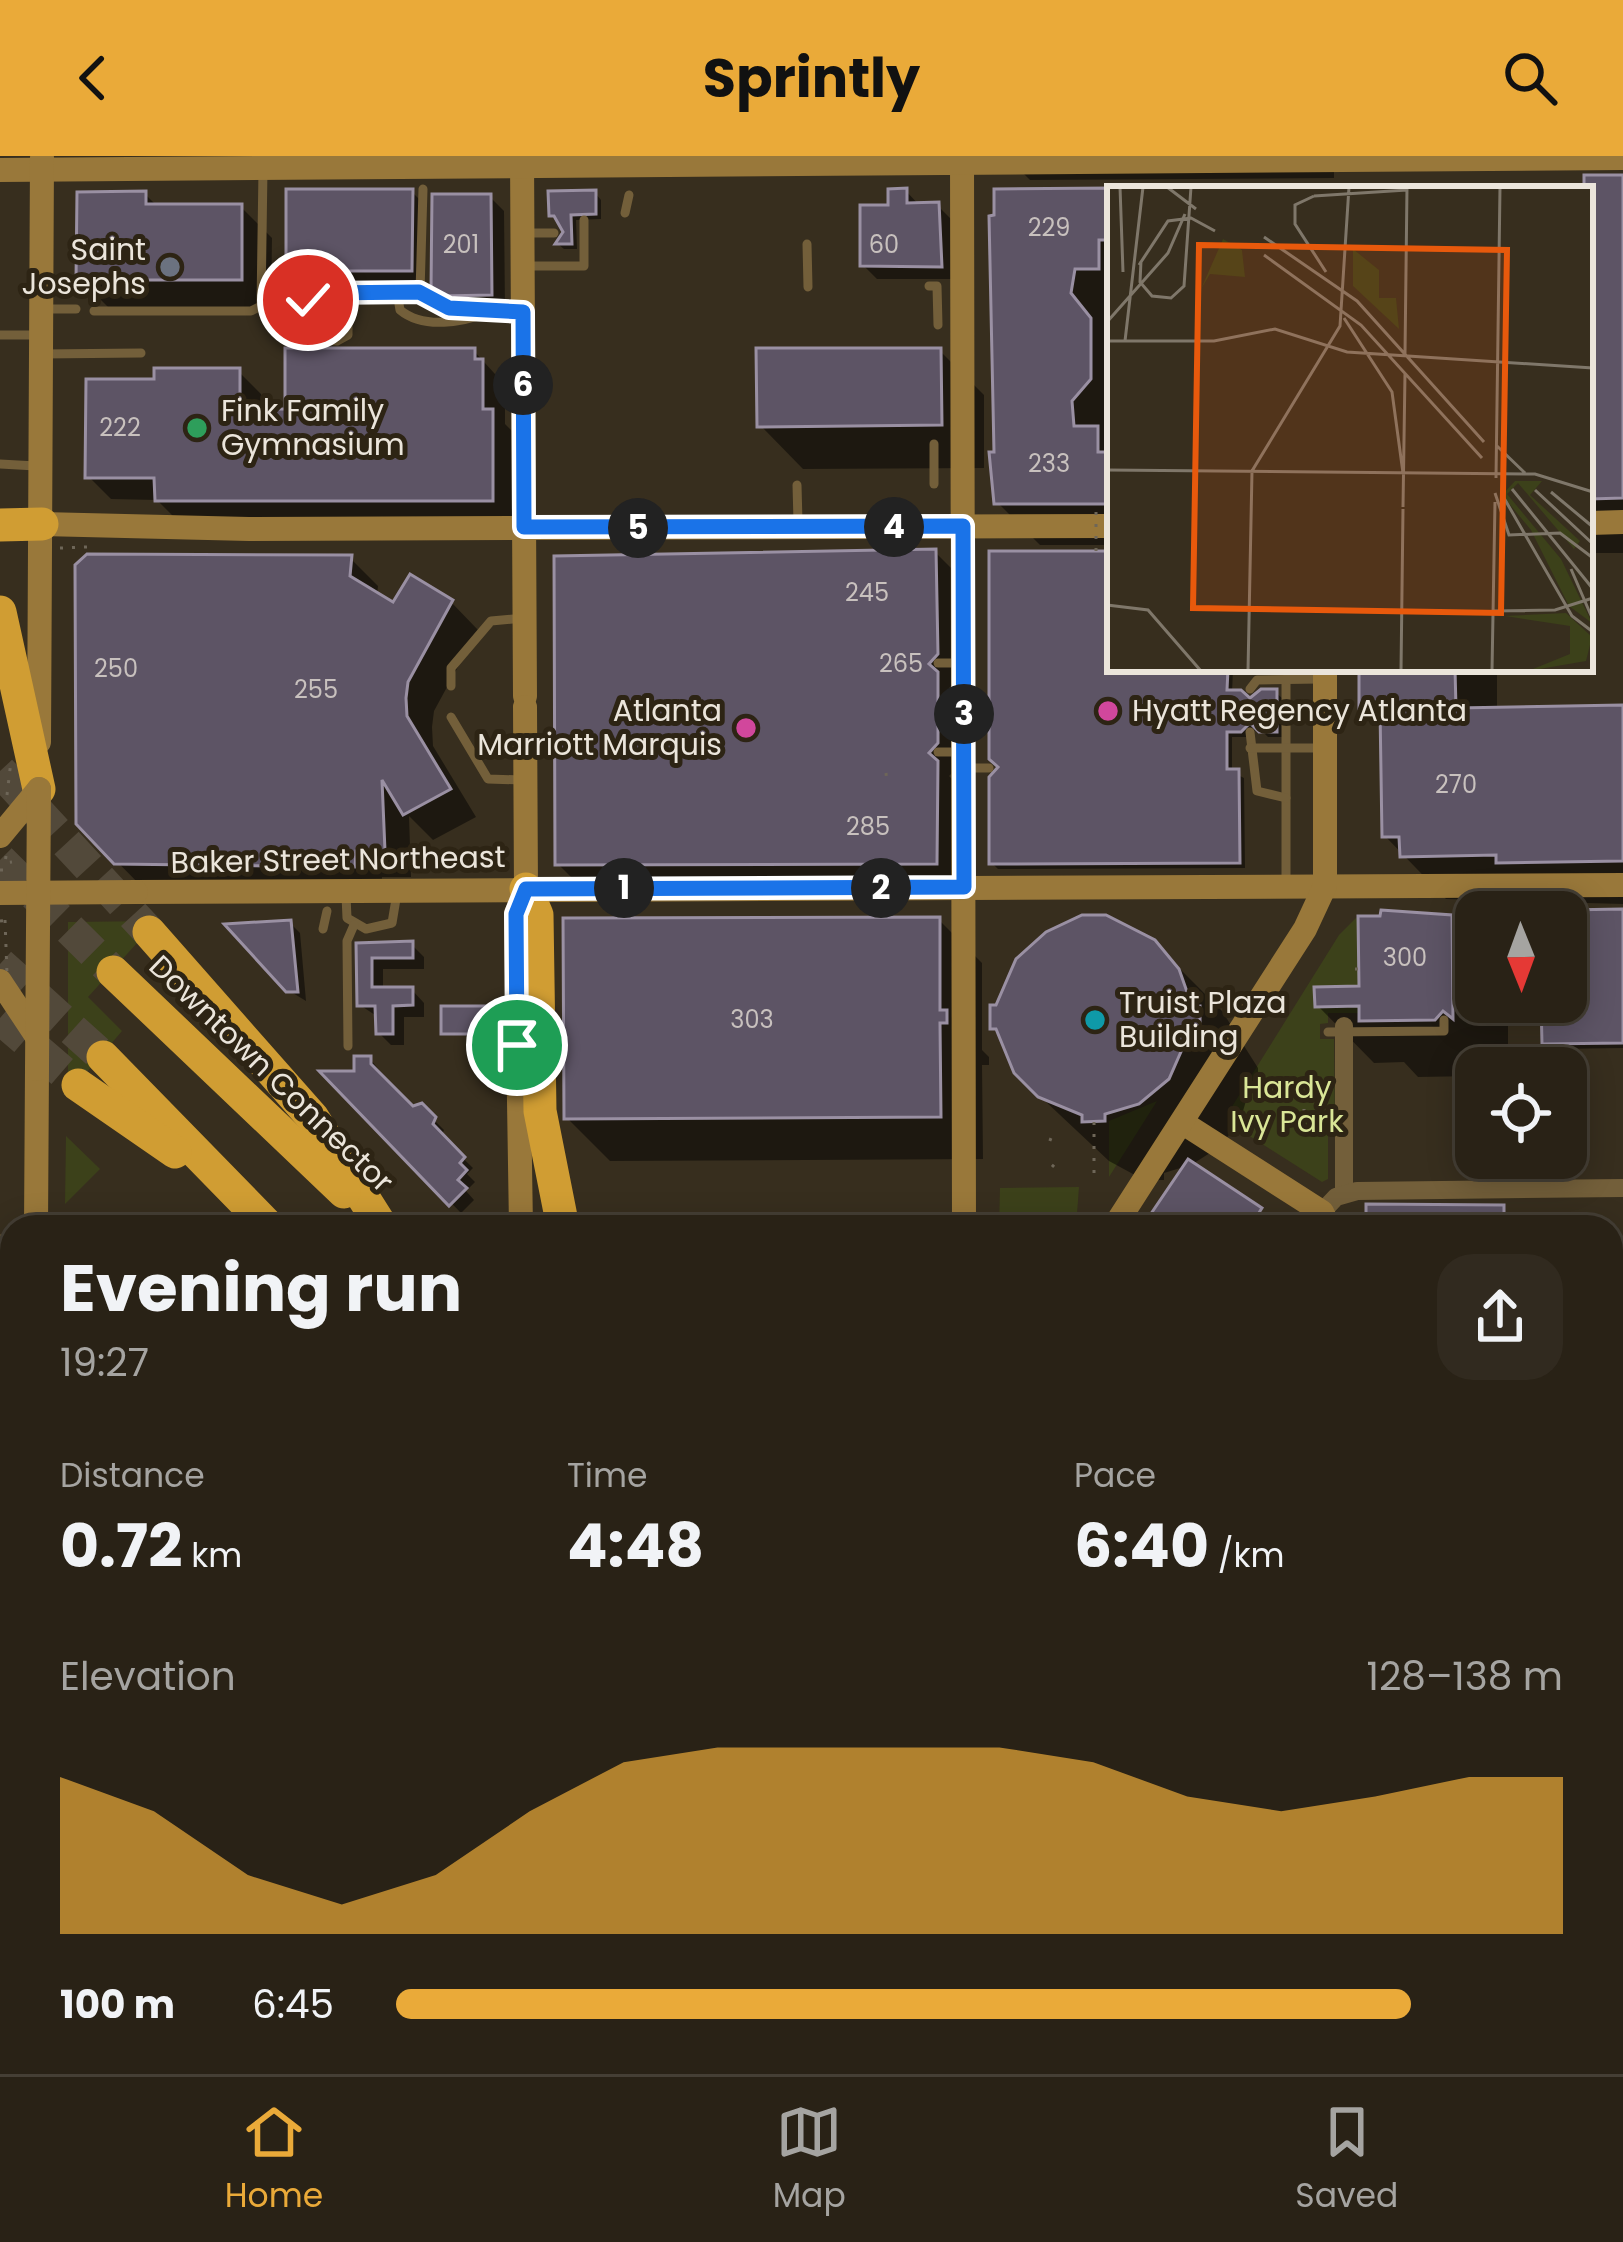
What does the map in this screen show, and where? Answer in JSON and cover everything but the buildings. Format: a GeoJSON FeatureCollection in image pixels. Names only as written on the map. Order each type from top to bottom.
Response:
{"type":"FeatureCollection","features":[{"type":"Feature","properties":{"kind":"highway"},"geometry":{"type":"LineString","coordinates":[[0,525],[42,524]]}},
{"type":"Feature","properties":{"kind":"highway"},"geometry":{"type":"LineString","coordinates":[[0,612],[39,789]]}},
{"type":"Feature","properties":{"kind":"highway"},"geometry":{"type":"LineString","coordinates":[[526,889],[537,915],[540,1111],[561,1215]]}},
{"type":"Feature","properties":{"kind":"highway"},"geometry":{"type":"LineString","coordinates":[[149,932],[313,1118],[374,1215]]}},
{"type":"Feature","properties":{"kind":"highway","name":"Downtown Connector"},"geometry":{"type":"LineString","coordinates":[[113,972],[368,1215]]}},
{"type":"Feature","properties":{"kind":"highway"},"geometry":{"type":"LineString","coordinates":[[103,1057],[258,1215]]}},
{"type":"Feature","properties":{"kind":"highway"},"geometry":{"type":"LineString","coordinates":[[78,1085],[241,1196]]}},
{"type":"Feature","properties":{"kind":"main road"},"geometry":{"type":"LineString","coordinates":[[0,170],[42,163],[263,167],[522,160],[1623,158]]}},
{"type":"Feature","properties":{"kind":"main road"},"geometry":{"type":"LineString","coordinates":[[962,159],[950,305],[963,526],[951,663],[964,760],[964,1215]]}},
{"type":"Feature","properties":{"kind":"main road"},"geometry":{"type":"LineString","coordinates":[[521,1215],[516,914],[526,889],[522,160]]}},
{"type":"Feature","properties":{"kind":"main road"},"geometry":{"type":"LineString","coordinates":[[35,1215],[42,163]]}},
{"type":"Feature","properties":{"kind":"main road"},"geometry":{"type":"LineString","coordinates":[[42,524],[1107,526]]}},
{"type":"Feature","properties":{"kind":"main road"},"geometry":{"type":"LineString","coordinates":[[1122,1215],[1305,929],[1325,886],[1325,674]]}},
{"type":"Feature","properties":{"kind":"main road"},"geometry":{"type":"LineString","coordinates":[[0,836],[39,789]]}},
{"type":"Feature","properties":{"kind":"main road","name":"Baker Street Northeast"},"geometry":{"type":"LineString","coordinates":[[2,902],[38,893],[1623,885]]}},
{"type":"Feature","properties":{"kind":"main road"},"geometry":{"type":"LineString","coordinates":[[4,978],[37,1037]]}},
{"type":"Feature","properties":{"kind":"main road"},"geometry":{"type":"LineString","coordinates":[[1183,1124],[1318,1215]]}},
{"type":"Feature","properties":{"kind":"street"},"geometry":{"type":"LineString","coordinates":[[1329,1215],[1344,1193],[1339,1030]]}},
{"type":"Feature","properties":{"kind":"street"},"geometry":{"type":"LineString","coordinates":[[1344,1193],[1623,1188]]}},
{"type":"Feature","properties":{"kind":"lane"},"geometry":{"type":"LineString","coordinates":[[94,311],[251,311],[261,306],[263,167]]}},
{"type":"Feature","properties":{"kind":"lane"},"geometry":{"type":"LineString","coordinates":[[419,292],[423,189]]}},
{"type":"Feature","properties":{"kind":"lane"},"geometry":{"type":"LineString","coordinates":[[625,212],[629,195]]}},
{"type":"Feature","properties":{"kind":"lane"},"geometry":{"type":"LineString","coordinates":[[523,266],[584,266],[580,228]]}},
{"type":"Feature","properties":{"kind":"lane"},"geometry":{"type":"LineString","coordinates":[[523,232],[554,232]]}},
{"type":"Feature","properties":{"kind":"lane"},"geometry":{"type":"LineString","coordinates":[[807,244],[808,287]]}},
{"type":"Feature","properties":{"kind":"lane"},"geometry":{"type":"LineString","coordinates":[[929,286],[937,286],[950,305],[938,325]]}},
{"type":"Feature","properties":{"kind":"lane"},"geometry":{"type":"LineString","coordinates":[[397,292],[400,310],[417,320],[460,321],[490,312]]}},
{"type":"Feature","properties":{"kind":"lane"},"geometry":{"type":"LineString","coordinates":[[348,293],[348,335],[337,341],[309,338],[310,297],[348,293],[419,292],[449,308],[523,312]]}},
{"type":"Feature","properties":{"kind":"lane"},"geometry":{"type":"LineString","coordinates":[[42,333],[76,309]]}},
{"type":"Feature","properties":{"kind":"lane"},"geometry":{"type":"LineString","coordinates":[[0,335],[42,333],[141,353]]}},
{"type":"Feature","properties":{"kind":"lane"},"geometry":{"type":"LineString","coordinates":[[934,444],[934,484]]}},
{"type":"Feature","properties":{"kind":"lane"},"geometry":{"type":"LineString","coordinates":[[0,464],[42,466]]}},
{"type":"Feature","properties":{"kind":"lane"},"geometry":{"type":"LineString","coordinates":[[797,485],[798,527]]}},
{"type":"Feature","properties":{"kind":"lane"},"geometry":{"type":"LineString","coordinates":[[451,686],[451,668],[490,621],[524,618]]}},
{"type":"Feature","properties":{"kind":"lane"},"geometry":{"type":"LineString","coordinates":[[1250,689],[1257,680],[1266,684],[1325,674]]}},
{"type":"Feature","properties":{"kind":"lane"},"geometry":{"type":"LineString","coordinates":[[1286,679],[1286,886]]}},
{"type":"Feature","properties":{"kind":"lane"},"geometry":{"type":"LineString","coordinates":[[451,717],[488,779],[525,781]]}},
{"type":"Feature","properties":{"kind":"lane"},"geometry":{"type":"LineString","coordinates":[[1250,732],[1257,791],[1286,798]]}},
{"type":"Feature","properties":{"kind":"lane"},"geometry":{"type":"LineString","coordinates":[[1267,732],[1267,748]]}},
{"type":"Feature","properties":{"kind":"lane"},"geometry":{"type":"LineString","coordinates":[[1250,748],[1325,748]]}},
{"type":"Feature","properties":{"kind":"lane"},"geometry":{"type":"LineString","coordinates":[[346,891],[346,918],[366,929],[392,923],[398,890]]}},
{"type":"Feature","properties":{"kind":"lane"},"geometry":{"type":"LineString","coordinates":[[322,929],[327,911]]}},
{"type":"Feature","properties":{"kind":"lane"},"geometry":{"type":"LineString","coordinates":[[348,1046],[347,941],[354,925]]}},
{"type":"Feature","properties":{"kind":"lane"},"geometry":{"type":"LineString","coordinates":[[1339,1030],[1444,1031],[1444,1021]]}},
{"type":"Feature","properties":{"kind":"path"},"geometry":{"type":"LineString","coordinates":[[1096,504],[1096,551]]}},
{"type":"Feature","properties":{"kind":"path"},"geometry":{"type":"LineString","coordinates":[[5,801],[10,761]]}},
{"type":"Feature","properties":{"kind":"path"},"geometry":{"type":"LineString","coordinates":[[886,772],[886,784]]}},
{"type":"Feature","properties":{"kind":"path"},"geometry":{"type":"LineString","coordinates":[[0,870],[12,862]]}},
{"type":"Feature","properties":{"kind":"path"},"geometry":{"type":"LineString","coordinates":[[2,902],[4,978]]}},
{"type":"Feature","properties":{"kind":"path"},"geometry":{"type":"LineString","coordinates":[[1304,1109],[1304,1128]]}},
{"type":"Feature","properties":{"kind":"path"},"geometry":{"type":"LineString","coordinates":[[1094,1122],[1094,1179]]}},
{"type":"Feature","properties":{"kind":"path"},"geometry":{"type":"LineString","coordinates":[[1049,1139],[1059,1143]]}},
{"type":"Feature","properties":{"kind":"path"},"geometry":{"type":"LineString","coordinates":[[1052,1167],[1059,1160]]}},
{"type":"Feature","properties":{"kind":"green space","name":"Hardy Ivy Park"},"geometry":{"type":"Polygon","coordinates":[[[1358,916],[1359,1013],[1328,1013],[1328,1023],[1320,1024],[1320,1039],[1334,1039],[1335,1131],[1328,1132],[1328,1179],[1322,1182],[1232,1125],[1228,1113],[1339,935],[1358,916]]]}},
{"type":"Feature","properties":{"kind":"green space"},"geometry":{"type":"Polygon","coordinates":[[[157,921],[88,997],[122,1031],[68,1094],[68,922],[157,921]]]}},
{"type":"Feature","properties":{"kind":"green space"},"geometry":{"type":"Polygon","coordinates":[[[1157,1101],[1109,1177],[1109,1121],[1157,1101]]]}},
{"type":"Feature","properties":{"kind":"green space"},"geometry":{"type":"Polygon","coordinates":[[[66,1136],[100,1169],[65,1204],[66,1136]]]}},
{"type":"Feature","properties":{"kind":"green space"},"geometry":{"type":"Polygon","coordinates":[[[1079,1187],[1077,1215],[999,1215],[1000,1188],[1079,1187]]]}},
{"type":"Feature","properties":{"kind":"tunnel"},"geometry":{"type":"LineString","coordinates":[[0,771],[149,932]]}},
{"type":"Feature","properties":{"kind":"tunnel"},"geometry":{"type":"LineString","coordinates":[[0,860],[113,972]]}},
{"type":"Feature","properties":{"kind":"tunnel"},"geometry":{"type":"LineString","coordinates":[[0,964],[103,1057]]}},
{"type":"Feature","properties":{"kind":"tunnel"},"geometry":{"type":"LineString","coordinates":[[0,1018],[78,1085]]}},
{"type":"Feature","properties":{"kind":"place","name":"Saint Josephs"},"geometry":{"type":"Point","coordinates":[170,267]}},
{"type":"Feature","properties":{"kind":"place","name":"Fink Family Gymnasium"},"geometry":{"type":"Point","coordinates":[197,428]}},
{"type":"Feature","properties":{"kind":"place","name":"Hyatt Regency Atlanta"},"geometry":{"type":"Point","coordinates":[1108,711]}},
{"type":"Feature","properties":{"kind":"place","name":"Atlanta Marriott Marquis"},"geometry":{"type":"Point","coordinates":[746,728]}},
{"type":"Feature","properties":{"kind":"place","name":"Truist Plaza Building"},"geometry":{"type":"Point","coordinates":[1095,1020]}},
{"type":"Feature","properties":{"kind":"route"},"geometry":{"type":"LineString","coordinates":[[308,300],[321,293],[419,292],[426,300],[449,308],[523,312],[524,527],[963,526],[964,887],[526,889],[516,914],[517,1045]]}}]}
